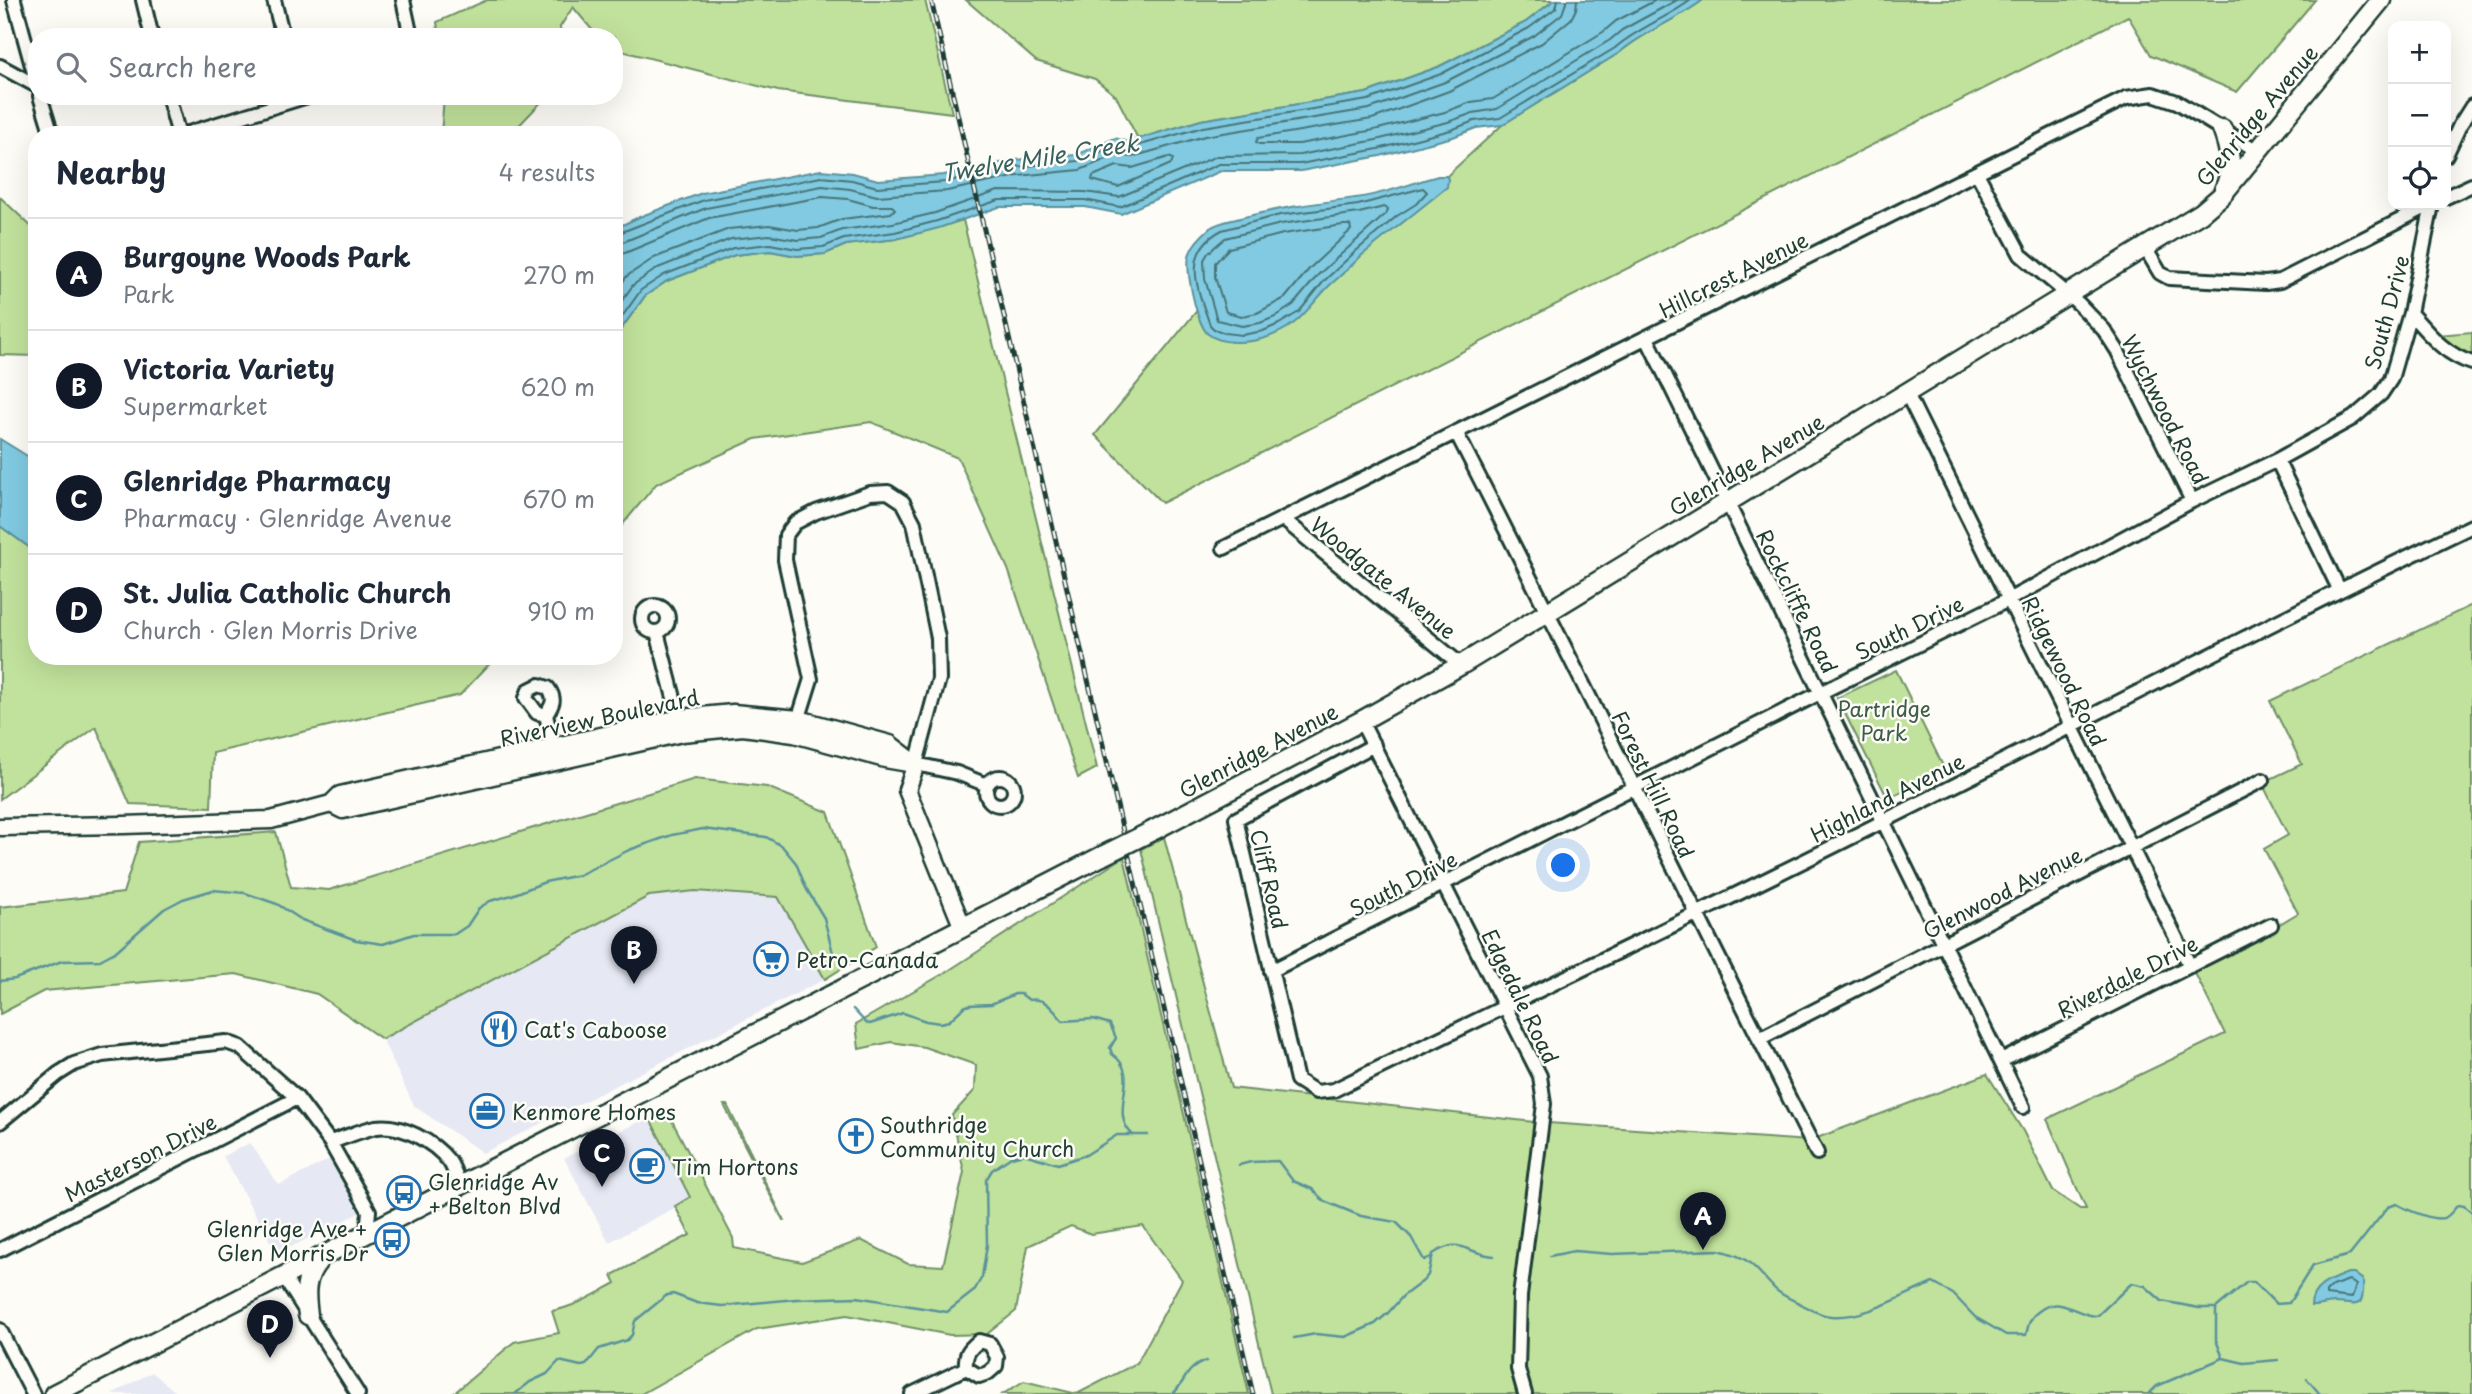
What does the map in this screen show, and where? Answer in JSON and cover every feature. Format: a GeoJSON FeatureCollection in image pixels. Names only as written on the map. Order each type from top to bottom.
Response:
{"type":"FeatureCollection","features":[{"type":"Feature","properties":{"kind":"main road","name":"Glenridge Avenue"},"geometry":{"type":"LineString","coordinates":[[54,1394],[1154,830],[1461,665],[2201,213],[2221,196],[2259,152],[2381,0]]}},
{"type":"Feature","properties":{"kind":"main road"},"geometry":{"type":"LineString","coordinates":[[2221,196],[2228,181],[2230,165],[2230,149],[2222,130]]}},
{"type":"Feature","properties":{"kind":"main road"},"geometry":{"type":"LineString","coordinates":[[308,1315],[304,1288],[311,1269],[321,1258]]}},
{"type":"Feature","properties":{"kind":"street"},"geometry":{"type":"LineString","coordinates":[[14,0],[28,52]]}},
{"type":"Feature","properties":{"kind":"street"},"geometry":{"type":"LineString","coordinates":[[143,0],[150,28]]}},
{"type":"Feature","properties":{"kind":"street"},"geometry":{"type":"LineString","coordinates":[[274,0],[281,28]]}},
{"type":"Feature","properties":{"kind":"street"},"geometry":{"type":"LineString","coordinates":[[403,0],[409,28]]}},
{"type":"Feature","properties":{"kind":"street"},"geometry":{"type":"LineString","coordinates":[[0,66],[28,80]]}},
{"type":"Feature","properties":{"kind":"street","name":"Hillcrest Avenue"},"geometry":{"type":"LineString","coordinates":[[1224,548],[2126,98],[2153,94],[2177,102],[2259,152]]}},
{"type":"Feature","properties":{"kind":"street"},"geometry":{"type":"LineString","coordinates":[[43,105],[49,126]]}},
{"type":"Feature","properties":{"kind":"street"},"geometry":{"type":"LineString","coordinates":[[171,105],[177,126]]}},
{"type":"Feature","properties":{"kind":"street"},"geometry":{"type":"LineString","coordinates":[[209,126],[277,105]]}},
{"type":"Feature","properties":{"kind":"street"},"geometry":{"type":"LineString","coordinates":[[2450,147],[2472,106]]}},
{"type":"Feature","properties":{"kind":"street","name":"Wychwood Road"},"geometry":{"type":"LineString","coordinates":[[1977,173],[2021,256],[2078,303],[2104,330],[2118,350],[2192,501]]}},
{"type":"Feature","properties":{"kind":"street"},"geometry":{"type":"LineString","coordinates":[[2451,195],[2472,185]]}},
{"type":"Feature","properties":{"kind":"street"},"geometry":{"type":"LineString","coordinates":[[2144,246],[2160,273],[2169,278],[2266,283],[2280,281],[2421,210]]}},
{"type":"Feature","properties":{"kind":"street","name":"South Drive"},"geometry":{"type":"LineString","coordinates":[[1271,971],[2008,600],[2353,418],[2381,394],[2391,379],[2410,313],[2430,210]]}},
{"type":"Feature","properties":{"kind":"street"},"geometry":{"type":"LineString","coordinates":[[2410,313],[2438,345],[2472,363]]}},
{"type":"Feature","properties":{"kind":"street","name":"Rockcliffe Road"},"geometry":{"type":"LineString","coordinates":[[1647,338],[2023,1107]]}},
{"type":"Feature","properties":{"kind":"street","name":"Ridgewood Road"},"geometry":{"type":"LineString","coordinates":[[1906,393],[2190,966]]}},
{"type":"Feature","properties":{"kind":"street","name":"Forest Hill Road"},"geometry":{"type":"LineString","coordinates":[[1456,432],[1549,612],[1633,787],[1817,1153]]}},
{"type":"Feature","properties":{"kind":"street"},"geometry":{"type":"LineString","coordinates":[[2277,460],[2339,589]]}},
{"type":"Feature","properties":{"kind":"street"},"geometry":{"type":"LineString","coordinates":[[796,727],[811,679],[785,560],[786,535],[795,523],[816,512],[870,493],[888,492],[903,502],[914,523],[938,638],[939,679],[907,790],[963,928]]}},
{"type":"Feature","properties":{"kind":"street","name":"Woodgate Avenue"},"geometry":{"type":"LineString","coordinates":[[1283,519],[1461,665]]}},
{"type":"Feature","properties":{"kind":"street","name":"Highland Avenue"},"geometry":{"type":"LineString","coordinates":[[1316,1091],[1334,1090],[1697,914],[2339,589],[2472,526]]}},
{"type":"Feature","properties":{"kind":"street"},"geometry":{"type":"LineString","coordinates":[[657,632],[681,725]]}},
{"type":"Feature","properties":{"kind":"street"},"geometry":{"type":"LineString","coordinates":[[546,715],[555,754]]}},
{"type":"Feature","properties":{"kind":"street","name":"Edgedale Road"},"geometry":{"type":"LineString","coordinates":[[1361,721],[1540,1076],[1544,1104],[1520,1296],[1518,1368],[1525,1394]]}},
{"type":"Feature","properties":{"kind":"street","name":"Riverview Boulevard"},"geometry":{"type":"LineString","coordinates":[[0,827],[271,820],[331,804],[343,810],[420,785],[681,725],[796,727],[890,744],[916,764]]}},
{"type":"Feature","properties":{"kind":"street","name":"Cliff Road"},"geometry":{"type":"LineString","coordinates":[[1316,1091],[1297,1080],[1236,819],[1374,745]]}},
{"type":"Feature","properties":{"kind":"street"},"geometry":{"type":"LineString","coordinates":[[916,764],[957,773],[987,785]]}},
{"type":"Feature","properties":{"kind":"street","name":"Glenwood Avenue"},"geometry":{"type":"LineString","coordinates":[[1759,1039],[2263,780]]}},
{"type":"Feature","properties":{"kind":"street","name":"Riverdale Drive"},"geometry":{"type":"LineString","coordinates":[[2001,1061],[2270,925]]}},
{"type":"Feature","properties":{"kind":"street"},"geometry":{"type":"LineString","coordinates":[[0,1122],[74,1064],[102,1055],[226,1042],[240,1047],[297,1098],[330,1142],[369,1211],[367,1233]]}},
{"type":"Feature","properties":{"kind":"street","name":"Masterson Drive"},"geometry":{"type":"LineString","coordinates":[[0,1250],[297,1098]]}},
{"type":"Feature","properties":{"kind":"street"},"geometry":{"type":"LineString","coordinates":[[330,1142],[377,1127],[394,1128],[416,1136],[449,1161],[460,1186]]}},
{"type":"Feature","properties":{"kind":"street"},"geometry":{"type":"LineString","coordinates":[[284,1277],[358,1394]]}},
{"type":"Feature","properties":{"kind":"street"},"geometry":{"type":"LineString","coordinates":[[0,1330],[33,1394]]}},
{"type":"Feature","properties":{"kind":"street"},"geometry":{"type":"LineString","coordinates":[[912,1394],[966,1368]]}},
{"type":"Feature","properties":{"kind":"shaded area"},"geometry":{"type":"Polygon","coordinates":[[[695,891],[778,897],[825,979],[483,1153],[414,1106],[382,1039],[649,896],[695,891]]]}},
{"type":"Feature","properties":{"kind":"shaded area"},"geometry":{"type":"Polygon","coordinates":[[[666,1109],[705,1192],[609,1242],[564,1158],[666,1109]]]}},
{"type":"Feature","properties":{"kind":"shaded area"},"geometry":{"type":"Polygon","coordinates":[[[250,1143],[279,1185],[330,1159],[359,1213],[277,1254],[223,1156],[250,1143]]]}},
{"type":"Feature","properties":{"kind":"shaded area"},"geometry":{"type":"Polygon","coordinates":[[[152,1372],[178,1394],[112,1394],[152,1372]]]}},
{"type":"Feature","properties":{"kind":"green space"},"geometry":{"type":"Polygon","coordinates":[[[487,0],[925,0],[952,113],[778,91],[623,51],[623,28],[590,28],[573,7],[560,28],[438,28],[437,22],[487,0]]]}},
{"type":"Feature","properties":{"kind":"green space"},"geometry":{"type":"Polygon","coordinates":[[[966,0],[1554,0],[1526,22],[1438,67],[1366,93],[1201,120],[1138,139],[1116,96],[1095,79],[1036,61],[966,0]]]}},
{"type":"Feature","properties":{"kind":"green space"},"geometry":{"type":"Polygon","coordinates":[[[1703,0],[2315,0],[2237,92],[2151,55],[2128,16],[1162,503],[1095,435],[1199,308],[1209,329],[1231,342],[1244,338],[1414,211],[1502,125],[1703,0]]]}},
{"type":"Feature","properties":{"kind":"green space"},"geometry":{"type":"Polygon","coordinates":[[[443,105],[538,105],[519,126],[442,126],[443,105]]]}},
{"type":"Feature","properties":{"kind":"green space"},"geometry":{"type":"Polygon","coordinates":[[[0,197],[28,223],[28,356],[0,355],[0,197]]]}},
{"type":"Feature","properties":{"kind":"green space"},"geometry":{"type":"Polygon","coordinates":[[[963,220],[1097,768],[1078,778],[1008,569],[958,458],[871,422],[755,439],[656,484],[623,524],[623,327],[645,296],[667,281],[735,255],[770,251],[797,256],[825,254],[846,245],[896,239],[963,220]]]}},
{"type":"Feature","properties":{"kind":"green space"},"geometry":{"type":"Polygon","coordinates":[[[2472,332],[2472,354],[2464,353],[2437,335],[2472,332]]]}},
{"type":"Feature","properties":{"kind":"green space"},"geometry":{"type":"Polygon","coordinates":[[[0,526],[28,546],[28,665],[488,665],[460,695],[213,753],[211,807],[130,804],[96,727],[0,799],[0,526]]]}},
{"type":"Feature","properties":{"kind":"green space"},"geometry":{"type":"Polygon","coordinates":[[[2472,605],[2472,1394],[1271,1394],[1141,849],[1164,837],[1231,1088],[1534,1122],[1809,1141],[1987,1074],[2023,1131],[2053,1191],[2080,1209],[2086,1209],[2047,1119],[2225,1034],[2191,965],[2273,928],[2298,913],[2264,849],[2288,835],[2262,783],[2302,764],[2270,701],[2472,605]]]}},
{"type":"Feature","properties":{"kind":"green space","name":"Partridge Park"},"geometry":{"type":"Polygon","coordinates":[[[1896,670],[1945,770],[1888,799],[1837,698],[1896,670]]]}},
{"type":"Feature","properties":{"kind":"green space"},"geometry":{"type":"Polygon","coordinates":[[[695,779],[767,787],[828,812],[876,947],[825,979],[778,897],[695,891],[649,896],[382,1039],[317,994],[236,974],[44,991],[0,1014],[0,907],[123,893],[139,842],[276,832],[291,887],[329,890],[695,779]]]}},
{"type":"Feature","properties":{"kind":"green space"},"geometry":{"type":"Polygon","coordinates":[[[1124,857],[1249,1394],[1077,1394],[1137,1363],[1182,1280],[1143,1226],[1091,1234],[1071,1226],[1028,1246],[1016,1311],[987,1334],[950,1335],[847,1315],[757,1329],[641,1394],[453,1394],[514,1342],[559,1333],[552,1311],[577,1303],[616,1283],[612,1275],[690,1235],[675,1206],[690,1197],[649,1117],[666,1109],[733,1238],[734,1248],[802,1262],[861,1240],[908,1264],[943,1266],[964,1172],[952,1115],[975,1090],[976,1065],[924,1047],[891,1042],[859,1049],[856,1024],[948,971],[1124,857]]]}},
{"type":"Feature","properties":{"kind":"green space"},"geometry":{"type":"Polygon","coordinates":[[[724,1105],[727,1105],[784,1220],[783,1220],[724,1105]]]}},
{"type":"Feature","properties":{"kind":"green space"},"geometry":{"type":"Polygon","coordinates":[[[1024,1381],[1077,1394],[1003,1394],[1024,1381]]]}},
{"type":"Feature","properties":{"kind":"water"},"geometry":{"type":"Polygon","coordinates":[[[1554,0],[1703,0],[1502,125],[1476,128],[1453,137],[1380,156],[1301,171],[1221,171],[1121,214],[1085,207],[999,207],[939,228],[896,239],[846,245],[825,254],[797,256],[770,251],[735,255],[667,281],[645,296],[623,327],[623,225],[702,193],[821,170],[853,173],[878,180],[944,175],[1015,160],[1076,155],[1115,138],[1128,142],[1201,120],[1366,93],[1438,67],[1526,22],[1554,0]]]}},
{"type":"Feature","properties":{"kind":"water"},"geometry":{"type":"Polygon","coordinates":[[[1446,176],[1447,187],[1361,256],[1287,328],[1265,338],[1236,342],[1214,338],[1204,329],[1193,295],[1189,260],[1193,246],[1210,228],[1269,211],[1376,194],[1446,176]]]}},
{"type":"Feature","properties":{"kind":"water"},"geometry":{"type":"Polygon","coordinates":[[[0,439],[28,456],[28,546],[0,526],[0,439]]]}},
{"type":"Feature","properties":{"kind":"water"},"geometry":{"type":"Polygon","coordinates":[[[2348,1273],[2354,1273],[2363,1280],[2360,1302],[2311,1306],[2318,1288],[2348,1273]]]}},
{"type":"Feature","properties":{"kind":"waterway"},"geometry":{"type":"LineString","coordinates":[[0,981],[15,979],[62,961],[100,960],[115,952],[164,909],[183,899],[213,890],[245,893],[277,904],[302,920],[356,940],[383,944],[414,934],[455,934],[467,926],[479,908],[490,901],[545,882],[579,875],[629,850],[672,835],[703,829],[766,837],[782,846],[796,863],[806,888],[824,918],[833,953]]}},
{"type":"Feature","properties":{"kind":"waterway"},"geometry":{"type":"LineString","coordinates":[[853,1009],[870,1024],[903,1013],[940,1023],[949,1021],[969,1005],[991,1004],[1021,994],[1029,1000],[1044,1002],[1063,1021],[1093,1019],[1110,1024],[1116,1038],[1110,1048],[1125,1073],[1123,1115],[1126,1126],[1133,1135]]}},
{"type":"Feature","properties":{"kind":"waterway"},"geometry":{"type":"LineString","coordinates":[[515,1394],[530,1382],[547,1374],[559,1361],[586,1365],[599,1349],[627,1340],[632,1335],[635,1321],[667,1295],[673,1294],[697,1303],[722,1306],[857,1297],[947,1312],[974,1291],[982,1277],[987,1245],[986,1180],[992,1170],[1011,1157],[1024,1154],[1058,1164],[1086,1155],[1117,1135],[1148,1135]]}},
{"type":"Feature","properties":{"kind":"waterway"},"geometry":{"type":"LineString","coordinates":[[1239,1165],[1278,1161],[1293,1181],[1312,1189],[1324,1201],[1361,1216],[1396,1222],[1411,1237],[1424,1260],[1432,1257]]}},
{"type":"Feature","properties":{"kind":"waterway"},"geometry":{"type":"LineString","coordinates":[[1550,1256],[1574,1251],[1612,1254],[1718,1250],[1744,1259],[1783,1295],[1820,1314],[1831,1316],[1870,1310],[1933,1283],[1953,1294],[1975,1317],[2006,1335],[2026,1335],[2031,1319],[2047,1306],[2061,1305],[2097,1316],[2132,1283],[2145,1286],[2162,1301],[2199,1308],[2216,1308],[2247,1282],[2254,1282],[2276,1304],[2289,1303],[2313,1265],[2350,1255],[2388,1207],[2397,1204],[2436,1218],[2446,1217],[2458,1205],[2464,1206],[2472,1213]]}},
{"type":"Feature","properties":{"kind":"waterway"},"geometry":{"type":"LineString","coordinates":[[1294,1338],[1316,1334],[1345,1337],[1375,1324],[1403,1296],[1423,1281],[1428,1275],[1433,1254],[1443,1249],[1457,1246],[1494,1256]]}},
{"type":"Feature","properties":{"kind":"waterway"},"geometry":{"type":"LineString","coordinates":[[2149,1394],[2157,1386],[2223,1358],[2216,1340],[2216,1309]]}},
{"type":"Feature","properties":{"kind":"waterway"},"geometry":{"type":"LineString","coordinates":[[2223,1358],[2244,1363],[2278,1360]]}},
{"type":"Feature","properties":{"kind":"waterway"},"geometry":{"type":"LineString","coordinates":[[1173,1394],[1190,1371],[1206,1361]]}},
{"type":"Feature","properties":{"kind":"waterway"},"geometry":{"type":"LineString","coordinates":[[2307,1379],[2320,1394]]}},
{"type":"Feature","properties":{"kind":"railway"},"geometry":{"type":"LineString","coordinates":[[931,0],[1253,1394]]}},
{"type":"Feature","properties":{"kind":"place","name":"Petro-Canada"},"geometry":{"type":"Point","coordinates":[771,959]}},
{"type":"Feature","properties":{"kind":"place","name":"Victoria Variety"},"geometry":{"type":"Point","coordinates":[634,984]}},
{"type":"Feature","properties":{"kind":"place","name":"Cat's Caboose"},"geometry":{"type":"Point","coordinates":[499,1029]}},
{"type":"Feature","properties":{"kind":"place","name":"Kenmore Homes"},"geometry":{"type":"Point","coordinates":[487,1111]}},
{"type":"Feature","properties":{"kind":"place","name":"Southridge Community Church"},"geometry":{"type":"Point","coordinates":[856,1136]}},
{"type":"Feature","properties":{"kind":"place","name":"Tim Hortons"},"geometry":{"type":"Point","coordinates":[647,1166]}},
{"type":"Feature","properties":{"kind":"place","name":"Glenridge Pharmacy"},"geometry":{"type":"Point","coordinates":[602,1187]}},
{"type":"Feature","properties":{"kind":"place","name":"Glenridge Av + Belton Blvd"},"geometry":{"type":"Point","coordinates":[404,1193]}},
{"type":"Feature","properties":{"kind":"place","name":"Glenridge Ave + Glen Morris Dr"},"geometry":{"type":"Point","coordinates":[392,1240]}},
{"type":"Feature","properties":{"kind":"place","name":"Burgoyne Woods Park"},"geometry":{"type":"Point","coordinates":[1703,1250]}},
{"type":"Feature","properties":{"kind":"place","name":"St. Julia Catholic Church"},"geometry":{"type":"Point","coordinates":[270,1358]}},
{"type":"Feature","properties":{"kind":"water label","name":"Twelve Mile Creek"},"geometry":{"type":"Point","coordinates":[1040,157]}}]}
